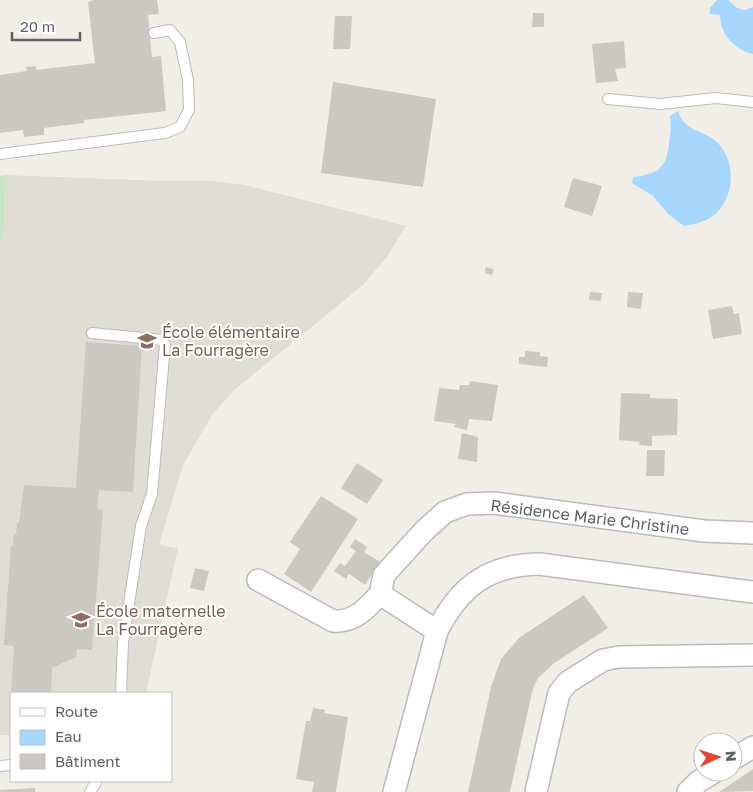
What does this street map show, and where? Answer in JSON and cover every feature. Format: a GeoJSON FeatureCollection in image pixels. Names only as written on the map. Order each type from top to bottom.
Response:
{"type":"FeatureCollection","features":[{"type":"Feature","properties":{"kind":"street","name":"Résidence Marie Christine"},"geometry":{"type":"LineString","coordinates":[[258,580],[333,621],[341,622],[352,618],[366,609],[380,594],[384,575],[424,530],[445,512],[467,504],[494,503],[704,531],[753,533]]}},
{"type":"Feature","properties":{"kind":"street"},"geometry":{"type":"LineString","coordinates":[[394,792],[437,631],[449,608],[470,586],[496,570],[520,564],[539,564],[753,592]]}},
{"type":"Feature","properties":{"kind":"street"},"geometry":{"type":"LineString","coordinates":[[380,594],[437,631]]}},
{"type":"Feature","properties":{"kind":"street"},"geometry":{"type":"LineString","coordinates":[[536,792],[556,700],[568,682],[603,660],[619,657],[753,655]]}},
{"type":"Feature","properties":{"kind":"street"},"geometry":{"type":"LineString","coordinates":[[688,792],[698,782]]}},
{"type":"Feature","properties":{"kind":"lane"},"geometry":{"type":"LineString","coordinates":[[0,154],[165,133],[180,127],[189,110],[188,80],[180,42],[170,30],[154,33]]}},
{"type":"Feature","properties":{"kind":"lane"},"geometry":{"type":"LineString","coordinates":[[608,99],[660,104],[716,98],[753,102]]}},
{"type":"Feature","properties":{"kind":"lane"},"geometry":{"type":"LineString","coordinates":[[92,333],[162,340],[165,344],[152,494],[141,526],[124,642],[121,692]]}},
{"type":"Feature","properties":{"kind":"shaded area","name":"École élémentaire La Fourragère"},"geometry":{"type":"Polygon","coordinates":[[[5,175],[212,181],[245,185],[406,226],[387,257],[363,285],[233,391],[212,415],[183,465],[159,545],[178,548],[146,692],[10,692],[10,735],[0,735],[0,247],[4,227],[5,175]]]}},
{"type":"Feature","properties":{"kind":"green space"},"geometry":{"type":"Polygon","coordinates":[[[5,175],[4,227],[0,247],[0,176],[5,175]]]}},
{"type":"Feature","properties":{"kind":"water"},"geometry":{"type":"Polygon","coordinates":[[[717,0],[728,0],[737,8],[745,10],[753,7],[753,54],[740,49],[730,40],[723,29],[720,15],[710,14],[710,8],[717,0]]]}},
{"type":"Feature","properties":{"kind":"water"},"geometry":{"type":"Polygon","coordinates":[[[678,111],[681,118],[690,127],[718,143],[729,161],[731,172],[728,193],[718,211],[704,221],[684,226],[668,214],[653,196],[632,183],[633,177],[655,172],[663,165],[668,152],[671,126],[670,116],[678,111]]]}},
{"type":"Feature","properties":{"kind":"building"},"geometry":{"type":"Polygon","coordinates":[[[95,0],[157,0],[159,14],[148,15],[152,57],[161,56],[166,111],[84,120],[84,123],[44,128],[44,135],[24,137],[23,130],[0,133],[0,75],[27,71],[26,67],[36,66],[36,70],[95,63],[88,2],[95,0]]]}},
{"type":"Feature","properties":{"kind":"building"},"geometry":{"type":"Polygon","coordinates":[[[533,13],[544,13],[544,27],[532,27],[533,13]]]}},
{"type":"Feature","properties":{"kind":"building"},"geometry":{"type":"Polygon","coordinates":[[[335,16],[352,16],[350,49],[333,49],[335,16]]]}},
{"type":"Feature","properties":{"kind":"building"},"geometry":{"type":"Polygon","coordinates":[[[624,41],[626,68],[615,69],[618,81],[596,83],[592,44],[624,41]]]}},
{"type":"Feature","properties":{"kind":"building"},"geometry":{"type":"Polygon","coordinates":[[[333,82],[436,99],[423,187],[321,173],[333,82]]]}},
{"type":"Feature","properties":{"kind":"building"},"geometry":{"type":"Polygon","coordinates":[[[573,178],[602,186],[592,216],[564,207],[573,178]]]}},
{"type":"Feature","properties":{"kind":"building"},"geometry":{"type":"Polygon","coordinates":[[[486,267],[494,269],[492,275],[485,273],[486,267]]]}},
{"type":"Feature","properties":{"kind":"building"},"geometry":{"type":"Polygon","coordinates":[[[590,292],[602,293],[601,301],[589,300],[590,292]]]}},
{"type":"Feature","properties":{"kind":"building"},"geometry":{"type":"Polygon","coordinates":[[[628,292],[643,293],[641,309],[627,307],[628,292]]]}},
{"type":"Feature","properties":{"kind":"building"},"geometry":{"type":"Polygon","coordinates":[[[732,306],[734,314],[739,313],[742,334],[713,339],[708,310],[732,306]]]}},
{"type":"Feature","properties":{"kind":"building"},"geometry":{"type":"Polygon","coordinates":[[[86,342],[142,346],[133,492],[99,490],[97,509],[103,510],[92,650],[77,649],[76,657],[52,668],[51,692],[11,692],[14,646],[4,645],[11,546],[13,546],[14,534],[16,535],[17,523],[19,523],[24,485],[76,488],[86,342]]]}},
{"type":"Feature","properties":{"kind":"building"},"geometry":{"type":"Polygon","coordinates":[[[525,351],[540,352],[540,356],[548,357],[547,367],[519,364],[519,357],[525,357],[525,351]]]}},
{"type":"Feature","properties":{"kind":"building"},"geometry":{"type":"Polygon","coordinates":[[[470,381],[498,385],[492,421],[469,419],[467,430],[454,427],[456,424],[434,421],[439,388],[459,390],[460,385],[469,385],[470,381]]]}},
{"type":"Feature","properties":{"kind":"building"},"geometry":{"type":"Polygon","coordinates":[[[621,393],[650,394],[650,398],[678,399],[677,435],[652,436],[652,446],[639,445],[640,442],[619,440],[621,393]]]}},
{"type":"Feature","properties":{"kind":"building"},"geometry":{"type":"Polygon","coordinates":[[[462,433],[478,437],[477,462],[458,459],[462,433]]]}},
{"type":"Feature","properties":{"kind":"building"},"geometry":{"type":"Polygon","coordinates":[[[647,450],[665,450],[664,476],[646,476],[647,450]]]}},
{"type":"Feature","properties":{"kind":"building"},"geometry":{"type":"Polygon","coordinates":[[[357,463],[383,480],[367,504],[341,488],[357,463]]]}},
{"type":"Feature","properties":{"kind":"building"},"geometry":{"type":"Polygon","coordinates":[[[321,496],[358,519],[311,592],[284,574],[300,549],[290,542],[321,496]]]}},
{"type":"Feature","properties":{"kind":"building"},"geometry":{"type":"Polygon","coordinates":[[[355,539],[367,547],[364,552],[380,562],[365,585],[349,574],[346,579],[334,571],[340,563],[345,566],[356,551],[350,547],[355,539]]]}},
{"type":"Feature","properties":{"kind":"building"},"geometry":{"type":"Polygon","coordinates":[[[195,568],[209,571],[204,591],[190,588],[195,568]]]}},
{"type":"Feature","properties":{"kind":"building"},"geometry":{"type":"Polygon","coordinates":[[[584,595],[608,628],[553,664],[538,678],[533,688],[510,792],[468,792],[491,687],[501,659],[520,637],[584,595]]]}},
{"type":"Feature","properties":{"kind":"building"},"geometry":{"type":"Polygon","coordinates":[[[313,708],[325,710],[324,713],[348,717],[336,792],[312,792],[314,782],[296,779],[306,721],[310,721],[313,708]]]}},
{"type":"Feature","properties":{"kind":"building"},"geometry":{"type":"Polygon","coordinates":[[[753,769],[753,791],[719,792],[734,782],[743,782],[743,776],[753,769]]]}},
{"type":"Feature","properties":{"kind":"building"},"geometry":{"type":"Polygon","coordinates":[[[35,788],[35,792],[0,792],[0,790],[35,788]]]}},
{"type":"Feature","properties":{"kind":"place","name":"École élémentaire La Fourragère"},"geometry":{"type":"Point","coordinates":[147,341]}},
{"type":"Feature","properties":{"kind":"place","name":"École maternelle La Fourragère"},"geometry":{"type":"Point","coordinates":[81,620]}}]}
